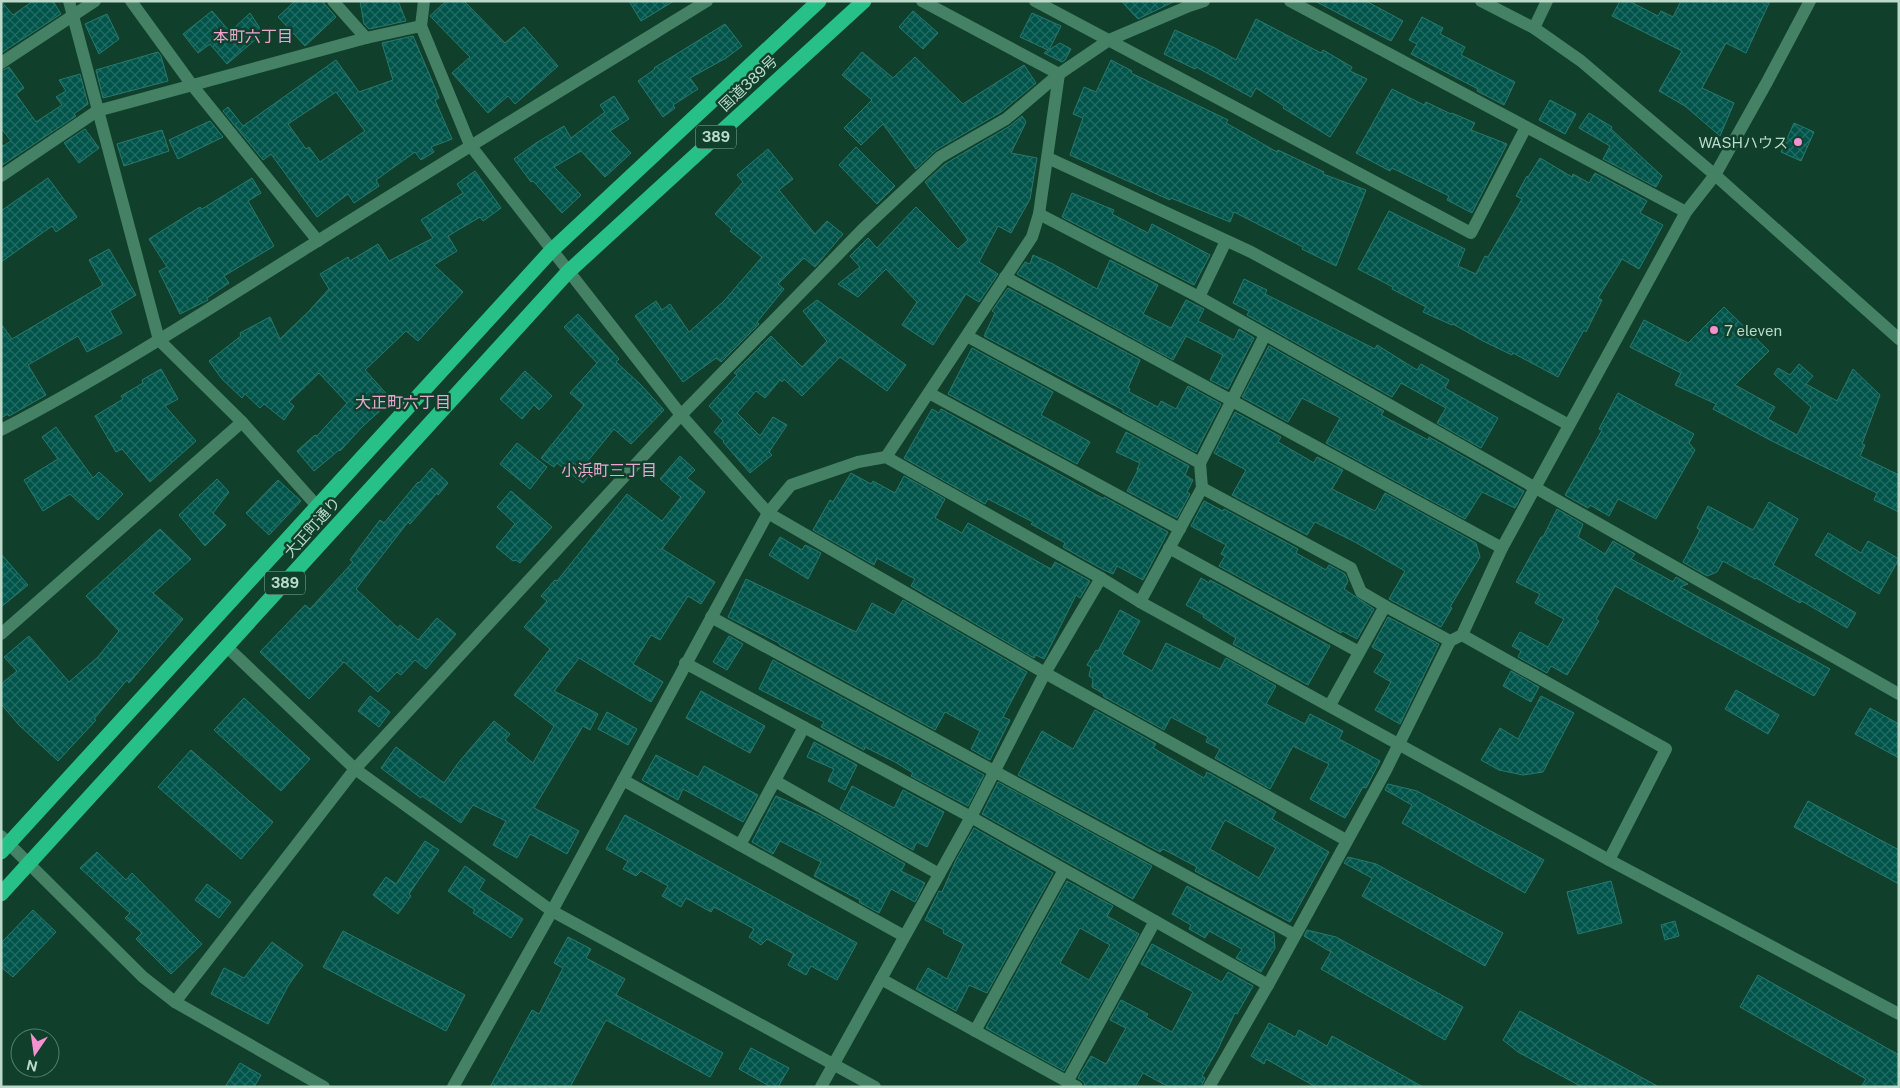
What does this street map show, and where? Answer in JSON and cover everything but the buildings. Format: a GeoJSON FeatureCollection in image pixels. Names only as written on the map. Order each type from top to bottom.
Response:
{"type":"FeatureCollection","features":[{"type":"Feature","properties":{"kind":"highway","name":"国道389号"},"geometry":{"type":"LineString","coordinates":[[551,250],[819,1]]}},
{"type":"Feature","properties":{"kind":"highway","name":"国道389号"},"geometry":{"type":"LineString","coordinates":[[568,272],[864,1]]}},
{"type":"Feature","properties":{"kind":"highway","name":"大正町通り"},"geometry":{"type":"LineString","coordinates":[[4,844],[551,250]]}},
{"type":"Feature","properties":{"kind":"highway","name":"大正町通り"},"geometry":{"type":"LineString","coordinates":[[1,894],[568,272]]}},
{"type":"Feature","properties":{"kind":"street"},"geometry":{"type":"LineString","coordinates":[[70,1],[97,111],[159,340],[242,422],[317,506]]}},
{"type":"Feature","properties":{"kind":"street"},"geometry":{"type":"LineString","coordinates":[[1,63],[95,1]]}},
{"type":"Feature","properties":{"kind":"street"},"geometry":{"type":"LineString","coordinates":[[132,1],[192,85],[318,241]]}},
{"type":"Feature","properties":{"kind":"street"},"geometry":{"type":"LineString","coordinates":[[333,1],[366,38]]}},
{"type":"Feature","properties":{"kind":"street"},"geometry":{"type":"LineString","coordinates":[[424,1],[421,26],[470,146],[681,415],[768,513],[1045,673],[1346,840]]}},
{"type":"Feature","properties":{"kind":"street"},"geometry":{"type":"LineString","coordinates":[[1,430],[38,411],[159,340],[707,1]]}},
{"type":"Feature","properties":{"kind":"street"},"geometry":{"type":"LineString","coordinates":[[922,1],[1059,74]]}},
{"type":"Feature","properties":{"kind":"street"},"geometry":{"type":"LineString","coordinates":[[1034,1],[1471,234],[1526,127]]}},
{"type":"Feature","properties":{"kind":"street"},"geometry":{"type":"LineString","coordinates":[[175,1002],[355,769],[681,415],[863,229],[940,157],[1006,119],[1059,74],[1109,40],[1204,1]]}},
{"type":"Feature","properties":{"kind":"street"},"geometry":{"type":"LineString","coordinates":[[1290,1],[1686,212]]}},
{"type":"Feature","properties":{"kind":"street"},"geometry":{"type":"LineString","coordinates":[[1481,1],[1534,28],[1581,61],[1716,175],[1899,338]]}},
{"type":"Feature","properties":{"kind":"street"},"geometry":{"type":"LineString","coordinates":[[1534,28],[1547,1]]}},
{"type":"Feature","properties":{"kind":"street"},"geometry":{"type":"LineString","coordinates":[[1209,1087],[1268,985],[1456,638],[1502,548],[1686,212],[1716,175],[1810,1]]}},
{"type":"Feature","properties":{"kind":"street"},"geometry":{"type":"LineString","coordinates":[[1,176],[97,111],[366,38],[421,26]]}},
{"type":"Feature","properties":{"kind":"street"},"geometry":{"type":"LineString","coordinates":[[886,458],[1032,237],[1039,214],[1059,74]]}},
{"type":"Feature","properties":{"kind":"street"},"geometry":{"type":"LineString","coordinates":[[1048,158],[1250,252],[1569,425]]}},
{"type":"Feature","properties":{"kind":"street"},"geometry":{"type":"LineString","coordinates":[[1039,214],[1200,297],[1899,694]]}},
{"type":"Feature","properties":{"kind":"street"},"geometry":{"type":"LineString","coordinates":[[1200,297],[1226,241]]}},
{"type":"Feature","properties":{"kind":"street"},"geometry":{"type":"LineString","coordinates":[[1005,278],[1502,548]]}},
{"type":"Feature","properties":{"kind":"street"},"geometry":{"type":"LineString","coordinates":[[1140,602],[1202,488],[1200,464],[1265,335]]}},
{"type":"Feature","properties":{"kind":"street"},"geometry":{"type":"LineString","coordinates":[[967,336],[1200,464]]}},
{"type":"Feature","properties":{"kind":"street"},"geometry":{"type":"LineString","coordinates":[[929,393],[1180,529]]}},
{"type":"Feature","properties":{"kind":"street"},"geometry":{"type":"LineString","coordinates":[[1,634],[242,422]]}},
{"type":"Feature","properties":{"kind":"street"},"geometry":{"type":"LineString","coordinates":[[453,1087],[552,911],[768,513],[792,485],[858,462],[886,458],[1101,578],[1140,602],[1609,860],[1899,1014]]}},
{"type":"Feature","properties":{"kind":"street"},"geometry":{"type":"LineString","coordinates":[[1202,488],[1351,568],[1362,592],[1385,606],[1456,638],[1666,749],[1609,860]]}},
{"type":"Feature","properties":{"kind":"street"},"geometry":{"type":"LineString","coordinates":[[1169,548],[1359,652]]}},
{"type":"Feature","properties":{"kind":"street"},"geometry":{"type":"LineString","coordinates":[[821,1087],[971,817],[1045,673],[1101,578]]}},
{"type":"Feature","properties":{"kind":"street"},"geometry":{"type":"LineString","coordinates":[[1330,705],[1385,606]]}},
{"type":"Feature","properties":{"kind":"street"},"geometry":{"type":"LineString","coordinates":[[711,617],[1295,935]]}},
{"type":"Feature","properties":{"kind":"street"},"geometry":{"type":"LineString","coordinates":[[227,647],[355,769],[552,911],[875,1087]]}},
{"type":"Feature","properties":{"kind":"street"},"geometry":{"type":"LineString","coordinates":[[685,663],[971,817],[1268,985]]}},
{"type":"Feature","properties":{"kind":"street"},"geometry":{"type":"LineString","coordinates":[[740,845],[804,727]]}},
{"type":"Feature","properties":{"kind":"street"},"geometry":{"type":"LineString","coordinates":[[623,780],[904,936]]}},
{"type":"Feature","properties":{"kind":"street"},"geometry":{"type":"LineString","coordinates":[[775,781],[939,874]]}},
{"type":"Feature","properties":{"kind":"street"},"geometry":{"type":"LineString","coordinates":[[4,844],[29,863],[144,977],[175,1002],[324,1087]]}},
{"type":"Feature","properties":{"kind":"street"},"geometry":{"type":"LineString","coordinates":[[975,1031],[1064,870]]}},
{"type":"Feature","properties":{"kind":"street"},"geometry":{"type":"LineString","coordinates":[[881,979],[1072,1084],[1155,921]]}},
{"type":"Feature","properties":{"kind":"place","name":"WASHハウス"},"geometry":{"type":"Point","coordinates":[1798,142]}},
{"type":"Feature","properties":{"kind":"place","name":"7 eleven"},"geometry":{"type":"Point","coordinates":[1714,330]}},
{"type":"Feature","properties":{"kind":"district","name":"本町六丁目"},"geometry":{"type":"Point","coordinates":[253,36]}},
{"type":"Feature","properties":{"kind":"district","name":"大正町六丁目"},"geometry":{"type":"Point","coordinates":[403,402]}},
{"type":"Feature","properties":{"kind":"district","name":"小浜町三丁目"},"geometry":{"type":"Point","coordinates":[609,470]}}]}
